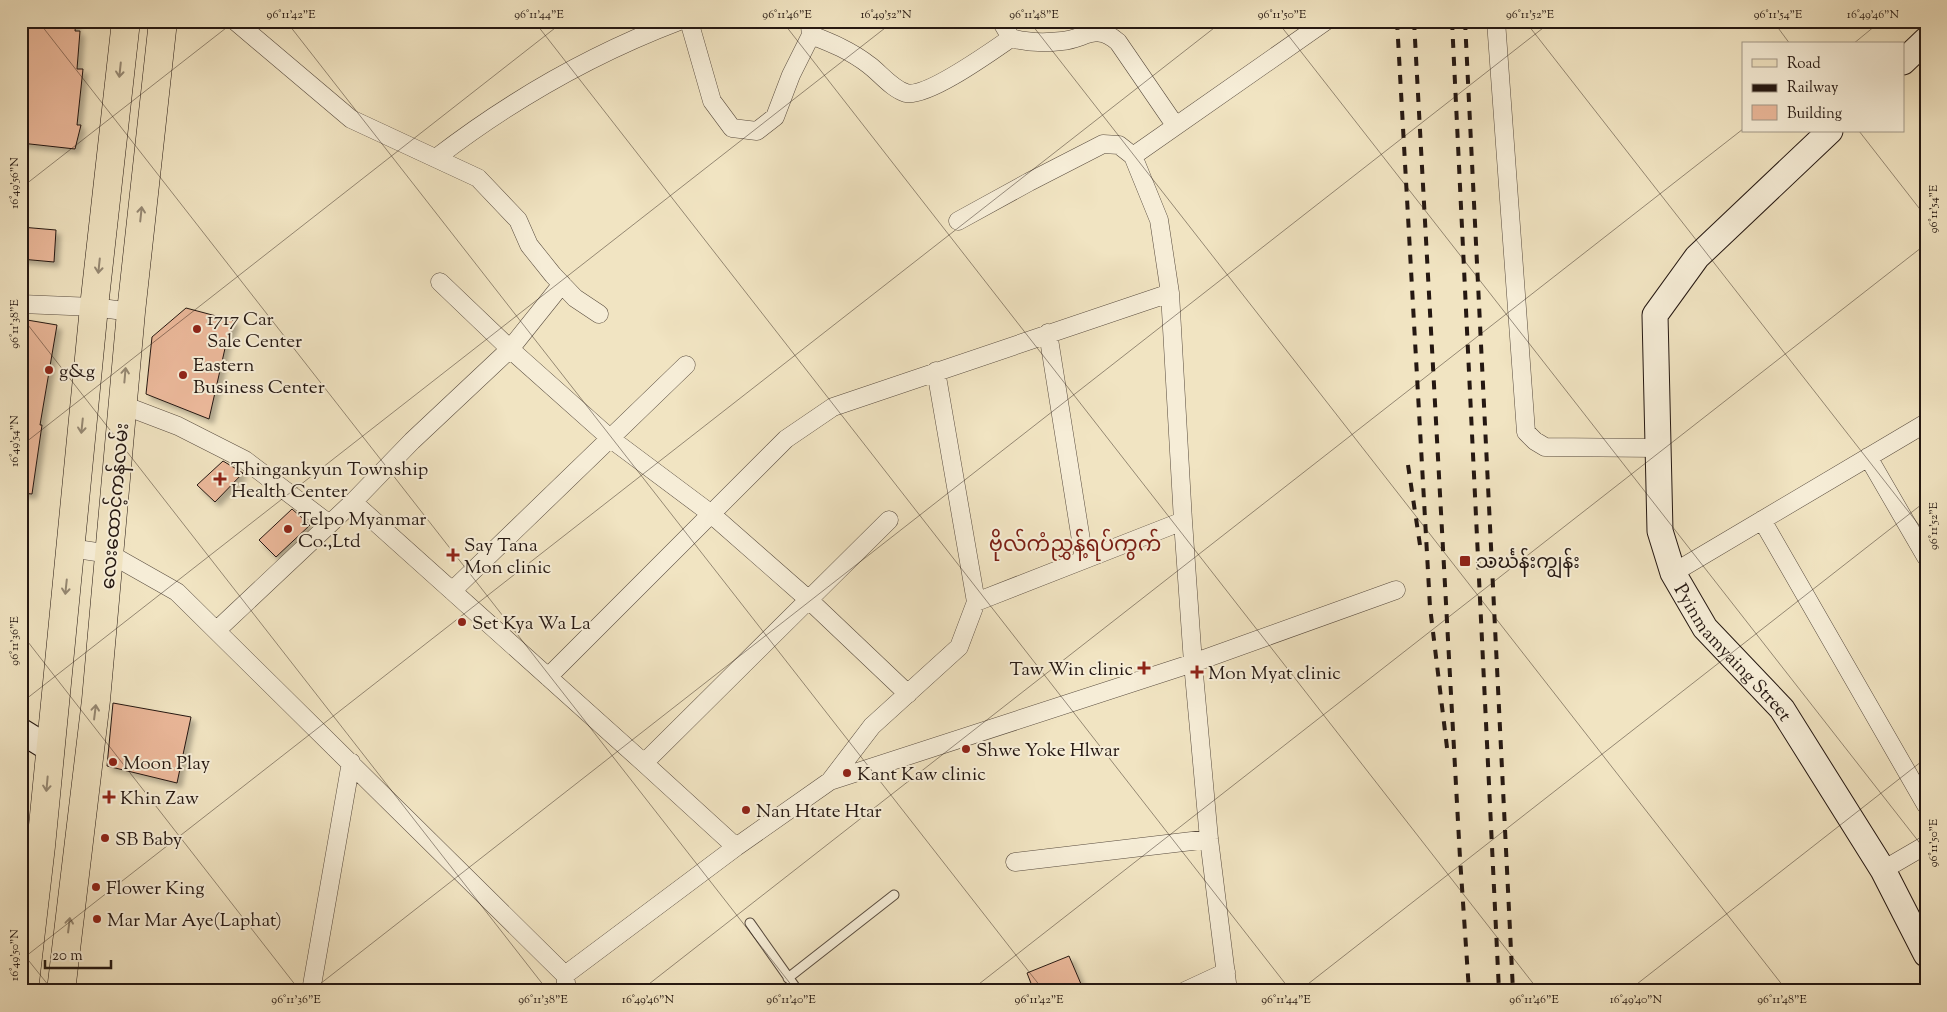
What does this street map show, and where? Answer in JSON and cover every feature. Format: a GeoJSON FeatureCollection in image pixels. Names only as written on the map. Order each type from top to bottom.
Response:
{"type":"FeatureCollection","features":[{"type":"Feature","properties":{"kind":"main road","name":"လေးထောင့်ကန်လမ်း"},"geometry":{"type":"LineString","coordinates":[[24,991],[41,846],[94,307],[126,21]]}},
{"type":"Feature","properties":{"kind":"main road","name":"လေးထောင့်ကန်လမ်း"},"geometry":{"type":"LineString","coordinates":[[61,991],[90,751],[110,554],[131,312],[163,21]]}},
{"type":"Feature","properties":{"kind":"main road"},"geometry":{"type":"LineString","coordinates":[[50,749],[90,751]]}},
{"type":"Feature","properties":{"kind":"main road"},"geometry":{"type":"LineString","coordinates":[[41,846],[78,850]]}},
{"type":"Feature","properties":{"kind":"street"},"geometry":{"type":"LineString","coordinates":[[235,21],[351,119],[478,178],[518,220],[529,245],[562,284],[575,298],[599,314]]}},
{"type":"Feature","properties":{"kind":"street"},"geometry":{"type":"LineString","coordinates":[[436,158],[468,134],[555,80],[637,37],[679,21]]}},
{"type":"Feature","properties":{"kind":"street"},"geometry":{"type":"LineString","coordinates":[[689,21],[712,101],[732,128],[757,131],[775,117],[790,75],[812,28],[871,66],[897,88],[906,93],[922,91],[955,75],[1011,38]]}},
{"type":"Feature","properties":{"kind":"street"},"geometry":{"type":"LineString","coordinates":[[1002,21],[1011,38],[1028,43],[1064,41],[1106,28],[1118,42],[1175,125]]}},
{"type":"Feature","properties":{"kind":"street"},"geometry":{"type":"LineString","coordinates":[[1132,156],[1326,21]]}},
{"type":"Feature","properties":{"kind":"street"},"geometry":{"type":"LineString","coordinates":[[1496,21],[1526,432],[1545,447],[1658,448]]}},
{"type":"Feature","properties":{"kind":"street"},"geometry":{"type":"LineString","coordinates":[[1904,61],[1926,40]]}},
{"type":"Feature","properties":{"kind":"street","name":"Pyinmamyaing Street"},"geometry":{"type":"LineString","coordinates":[[1829,132],[1697,257],[1655,315],[1660,531],[1672,573],[1705,628],[1782,709],[1883,870],[1926,954]]}},
{"type":"Feature","properties":{"kind":"street"},"geometry":{"type":"LineString","coordinates":[[958,221],[1037,177],[1103,144],[1119,145],[1132,156],[1159,220],[1170,293],[1193,663],[1210,840],[1228,991]]}},
{"type":"Feature","properties":{"kind":"street"},"geometry":{"type":"LineString","coordinates":[[440,282],[510,349],[610,439],[710,513],[809,600],[908,694]]}},
{"type":"Feature","properties":{"kind":"street"},"geometry":{"type":"LineString","coordinates":[[217,630],[328,523],[353,502],[412,442],[510,349],[562,284]]}},
{"type":"Feature","properties":{"kind":"street"},"geometry":{"type":"LineString","coordinates":[[548,677],[786,439],[833,407],[1170,293]]}},
{"type":"Feature","properties":{"kind":"street"},"geometry":{"type":"LineString","coordinates":[[21,304],[94,307],[131,312]]}},
{"type":"Feature","properties":{"kind":"street"},"geometry":{"type":"LineString","coordinates":[[1048,333],[1084,559]]}},
{"type":"Feature","properties":{"kind":"street"},"geometry":{"type":"LineString","coordinates":[[452,591],[686,365]]}},
{"type":"Feature","properties":{"kind":"street"},"geometry":{"type":"LineString","coordinates":[[830,782],[872,726],[959,647],[976,602],[936,371]]}},
{"type":"Feature","properties":{"kind":"street"},"geometry":{"type":"LineString","coordinates":[[123,404],[178,426],[245,460],[328,523]]}},
{"type":"Feature","properties":{"kind":"street"},"geometry":{"type":"LineString","coordinates":[[1672,573],[1926,423]]}},
{"type":"Feature","properties":{"kind":"street"},"geometry":{"type":"LineString","coordinates":[[1868,457],[1926,558]]}},
{"type":"Feature","properties":{"kind":"street"},"geometry":{"type":"LineString","coordinates":[[353,502],[736,847]]}},
{"type":"Feature","properties":{"kind":"street"},"geometry":{"type":"LineString","coordinates":[[644,763],[889,520]]}},
{"type":"Feature","properties":{"kind":"street"},"geometry":{"type":"LineString","coordinates":[[1762,520],[1926,805]]}},
{"type":"Feature","properties":{"kind":"street"},"geometry":{"type":"LineString","coordinates":[[976,602],[1183,522]]}},
{"type":"Feature","properties":{"kind":"street"},"geometry":{"type":"LineString","coordinates":[[70,548],[110,554],[177,592],[351,762],[566,983],[736,847],[830,782],[1193,663],[1396,590]]}},
{"type":"Feature","properties":{"kind":"street"},"geometry":{"type":"LineString","coordinates":[[21,731],[50,749]]}},
{"type":"Feature","properties":{"kind":"street"},"geometry":{"type":"LineString","coordinates":[[311,991],[351,762]]}},
{"type":"Feature","properties":{"kind":"street"},"geometry":{"type":"LineString","coordinates":[[1015,862],[1210,840]]}},
{"type":"Feature","properties":{"kind":"street"},"geometry":{"type":"LineString","coordinates":[[1883,870],[1926,845]]}},
{"type":"Feature","properties":{"kind":"street"},"geometry":{"type":"LineString","coordinates":[[1186,991],[1226,972]]}},
{"type":"Feature","properties":{"kind":"lane"},"geometry":{"type":"LineString","coordinates":[[788,978],[894,895]]}},
{"type":"Feature","properties":{"kind":"lane"},"geometry":{"type":"LineString","coordinates":[[750,923],[798,991]]}},
{"type":"Feature","properties":{"kind":"building"},"geometry":{"type":"Polygon","coordinates":[[[24,21],[76,21],[75,31],[80,31],[77,69],[83,69],[77,125],[81,125],[75,149],[21,143],[21,55],[24,21]]]}},
{"type":"Feature","properties":{"kind":"building"},"geometry":{"type":"Polygon","coordinates":[[[21,227],[56,230],[54,262],[21,259],[21,227]]]}},
{"type":"Feature","properties":{"kind":"building","name":"Eastern Business Center"},"geometry":{"type":"Polygon","coordinates":[[[186,308],[235,321],[226,344],[209,419],[146,394],[152,337],[186,308]]]}},
{"type":"Feature","properties":{"kind":"building"},"geometry":{"type":"Polygon","coordinates":[[[21,319],[57,325],[40,425],[42,425],[32,494],[21,493],[21,319]]]}},
{"type":"Feature","properties":{"kind":"building","name":"Thingankyun Township Health Center"},"geometry":{"type":"Polygon","coordinates":[[[223,461],[243,473],[215,502],[197,485],[223,461]]]}},
{"type":"Feature","properties":{"kind":"building","name":"Telpo Myanmar Co.,Ltd"},"geometry":{"type":"Polygon","coordinates":[[[292,509],[310,525],[276,557],[259,540],[292,509]]]}},
{"type":"Feature","properties":{"kind":"building"},"geometry":{"type":"Polygon","coordinates":[[[113,703],[191,717],[177,783],[107,766],[113,703]]]}},
{"type":"Feature","properties":{"kind":"building"},"geometry":{"type":"Polygon","coordinates":[[[1069,956],[1084,991],[1034,991],[1027,973],[1069,956]]]}},
{"type":"Feature","properties":{"kind":"railway"},"geometry":{"type":"LineString","coordinates":[[1397,21],[1430,607],[1448,756]]}},
{"type":"Feature","properties":{"kind":"railway"},"geometry":{"type":"LineString","coordinates":[[1414,21],[1469,991]]}},
{"type":"Feature","properties":{"kind":"railway"},"geometry":{"type":"LineString","coordinates":[[1452,21],[1499,991]]}},
{"type":"Feature","properties":{"kind":"railway"},"geometry":{"type":"LineString","coordinates":[[1465,21],[1513,991]]}},
{"type":"Feature","properties":{"kind":"railway"},"geometry":{"type":"LineString","coordinates":[[1408,465],[1420,545]]}},
{"type":"Feature","properties":{"kind":"place","name":"1717 Car Sale Center"},"geometry":{"type":"Point","coordinates":[197,329]}},
{"type":"Feature","properties":{"kind":"place","name":"g&g"},"geometry":{"type":"Point","coordinates":[49,370]}},
{"type":"Feature","properties":{"kind":"place","name":"Eastern Business Center"},"geometry":{"type":"Point","coordinates":[183,375]}},
{"type":"Feature","properties":{"kind":"place","name":"Thingankyun Township Health Center"},"geometry":{"type":"Point","coordinates":[220,479]}},
{"type":"Feature","properties":{"kind":"place","name":"Telpo Myanmar Co.,Ltd"},"geometry":{"type":"Point","coordinates":[288,529]}},
{"type":"Feature","properties":{"kind":"place","name":"Say Tana Mon clinic"},"geometry":{"type":"Point","coordinates":[453,555]}},
{"type":"Feature","properties":{"kind":"place","name":"သင်္ဃန်းကျွန်း"},"geometry":{"type":"Point","coordinates":[1465,561]}},
{"type":"Feature","properties":{"kind":"place","name":"Set Kya Wa La"},"geometry":{"type":"Point","coordinates":[462,622]}},
{"type":"Feature","properties":{"kind":"place","name":"Taw Win clinic"},"geometry":{"type":"Point","coordinates":[1144,668]}},
{"type":"Feature","properties":{"kind":"place","name":"Mon Myat clinic"},"geometry":{"type":"Point","coordinates":[1197,672]}},
{"type":"Feature","properties":{"kind":"place","name":"Shwe Yoke Hlwar"},"geometry":{"type":"Point","coordinates":[966,749]}},
{"type":"Feature","properties":{"kind":"place","name":"Moon Play"},"geometry":{"type":"Point","coordinates":[113,762]}},
{"type":"Feature","properties":{"kind":"place","name":"Kant Kaw clinic"},"geometry":{"type":"Point","coordinates":[847,773]}},
{"type":"Feature","properties":{"kind":"place","name":"Khin Zaw"},"geometry":{"type":"Point","coordinates":[109,797]}},
{"type":"Feature","properties":{"kind":"place","name":"Nan Htate Htar"},"geometry":{"type":"Point","coordinates":[746,810]}},
{"type":"Feature","properties":{"kind":"place","name":"SB Baby"},"geometry":{"type":"Point","coordinates":[105,838]}},
{"type":"Feature","properties":{"kind":"place","name":"Flower King"},"geometry":{"type":"Point","coordinates":[96,887]}},
{"type":"Feature","properties":{"kind":"place","name":"Mar Mar Aye(Laphat)"},"geometry":{"type":"Point","coordinates":[97,919]}},
{"type":"Feature","properties":{"kind":"district","name":"ဗိုလ်ကံညွှန့်ရပ်ကွက်"},"geometry":{"type":"Point","coordinates":[1075,544]}}]}
